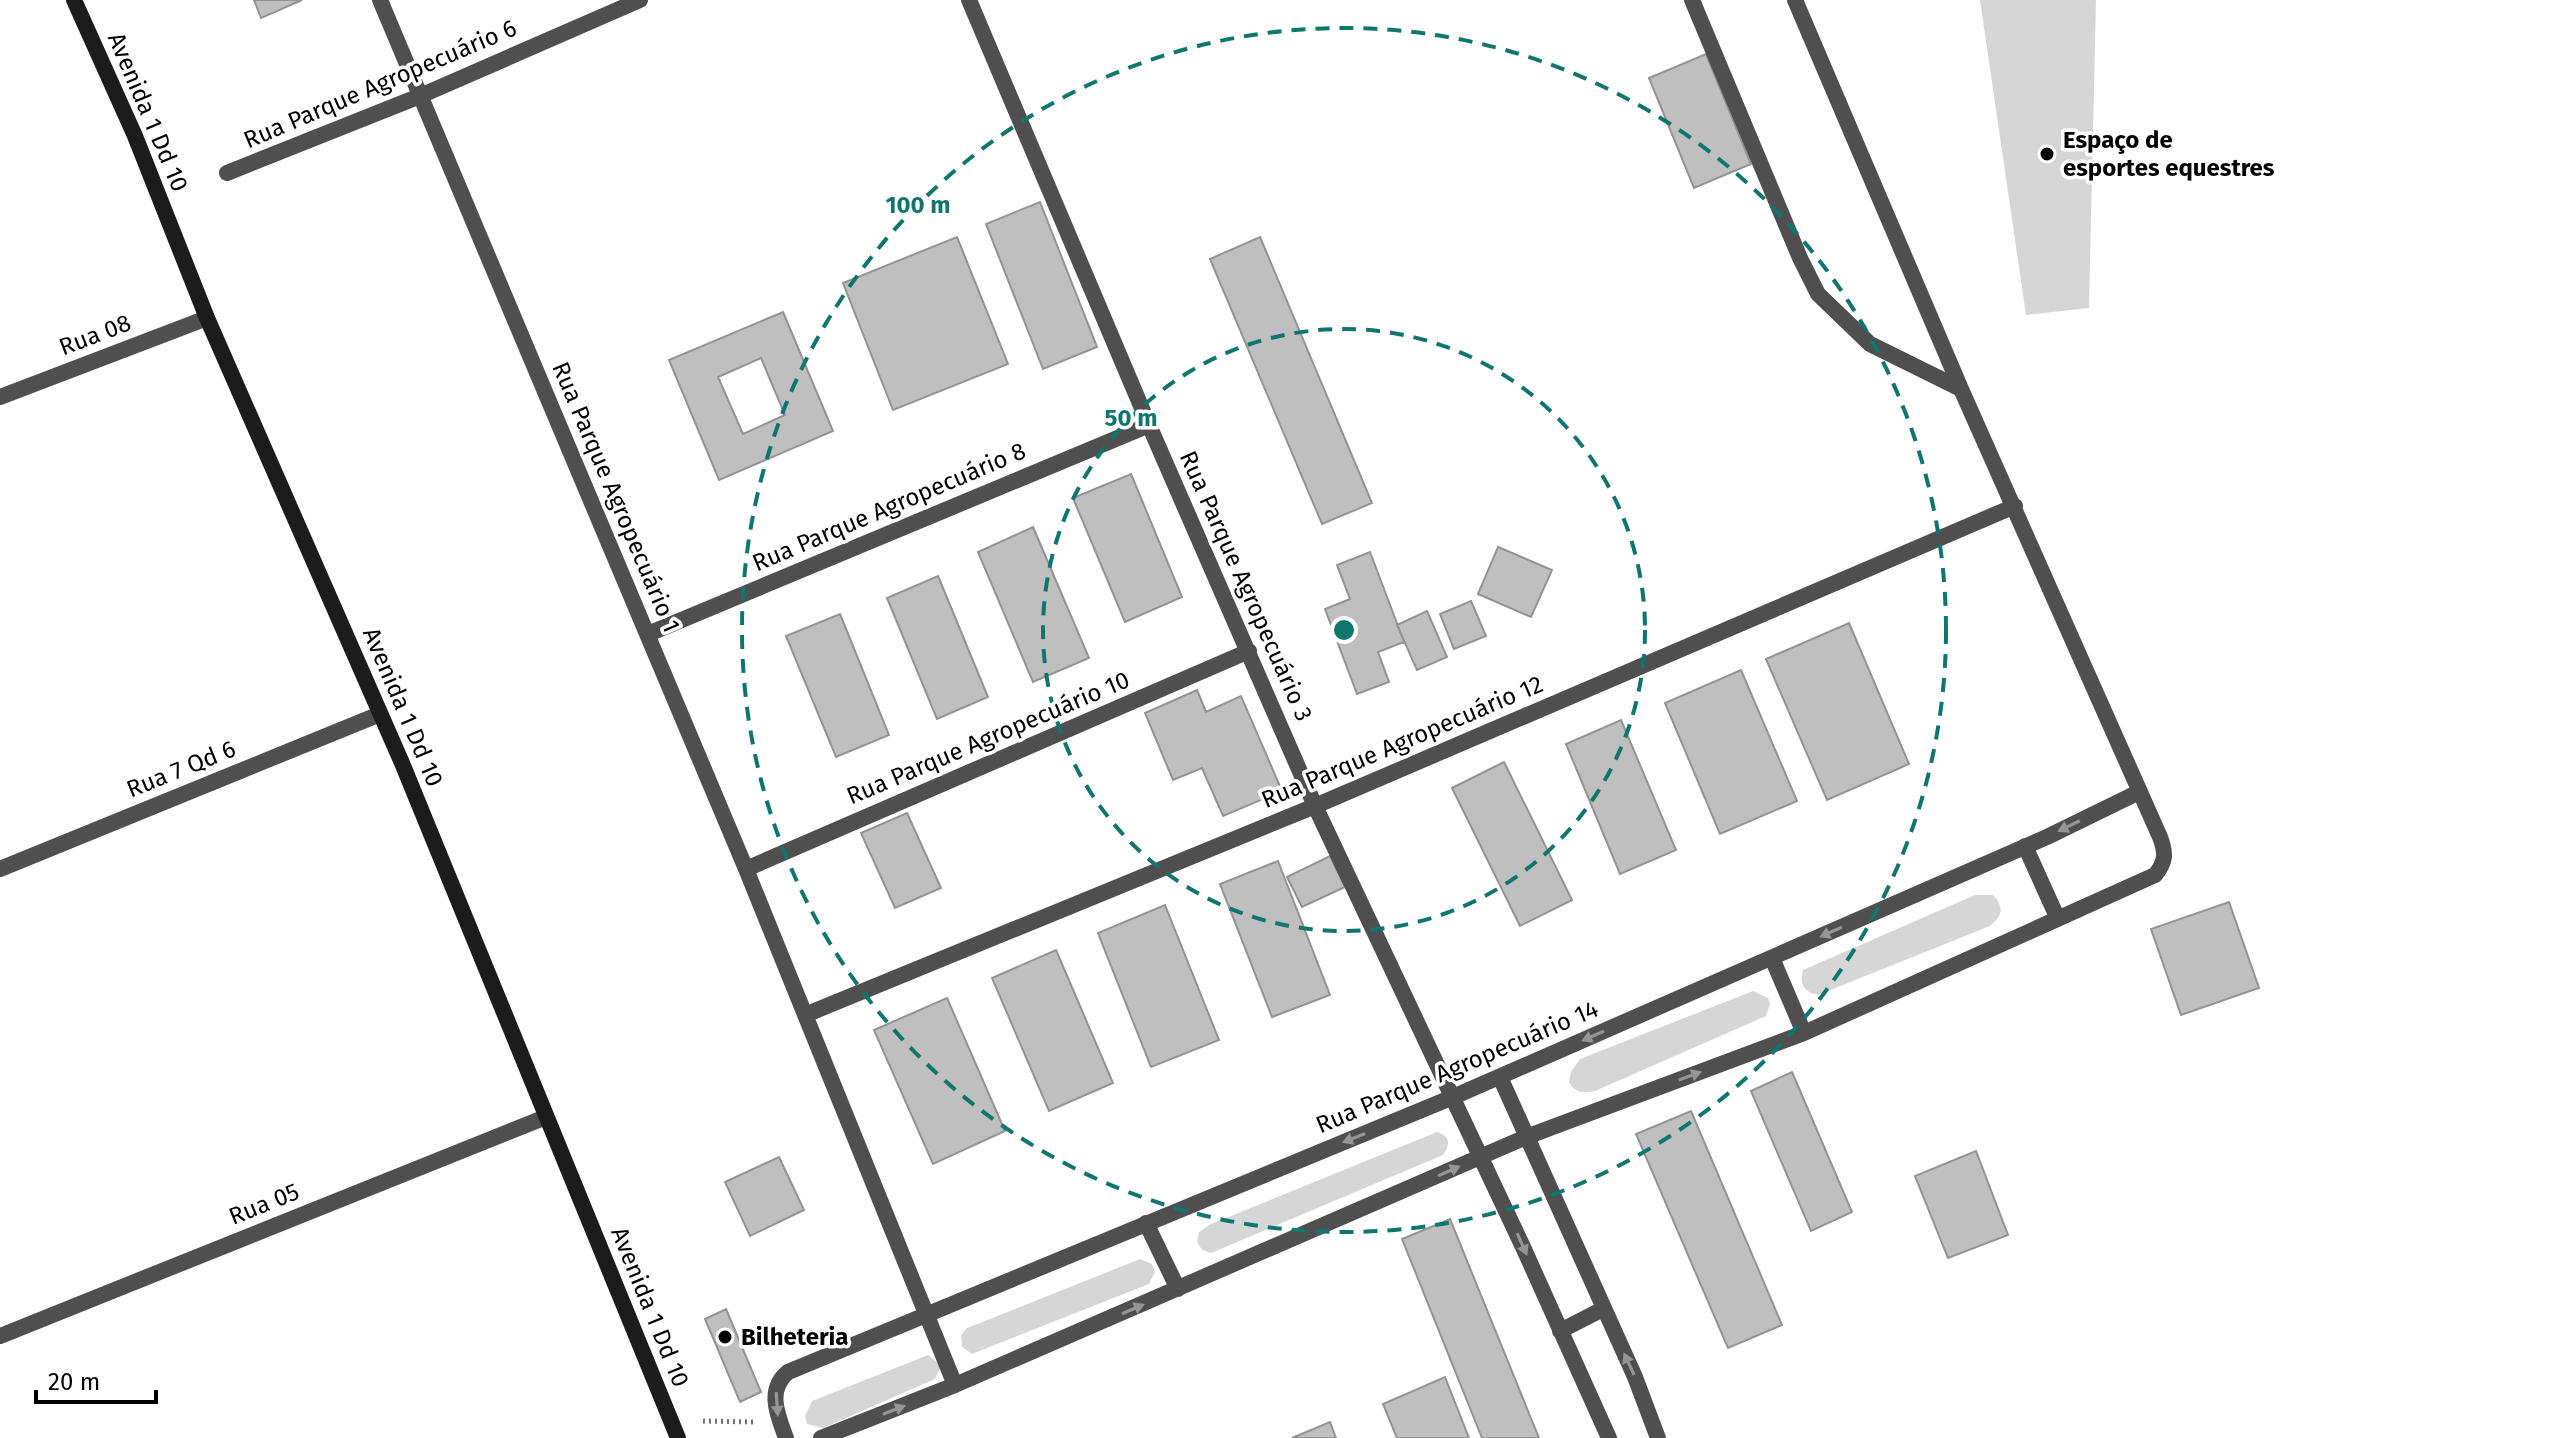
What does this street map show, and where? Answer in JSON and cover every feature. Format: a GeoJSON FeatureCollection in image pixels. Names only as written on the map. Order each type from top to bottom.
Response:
{"type":"FeatureCollection","features":[{"type":"Feature","properties":{"kind":"street","name":"Avenida 1 Dd 10"},"geometry":{"type":"LineString","coordinates":[[74,0],[135,136],[207,318],[380,714],[678,1438]]}},
{"type":"Feature","properties":{"kind":"street","name":"Rua Parque Agropecuário 1"},"geometry":{"type":"LineString","coordinates":[[380,0],[746,869],[955,1385]]}},
{"type":"Feature","properties":{"kind":"street","name":"Rua Parque Agropecuário 6"},"geometry":{"type":"LineString","coordinates":[[227,173],[420,96],[640,0]]}},
{"type":"Feature","properties":{"kind":"street","name":"Rua Parque Agropecuário 3"},"geometry":{"type":"LineString","coordinates":[[969,0],[1315,806],[1481,1157],[1609,1438]]}},
{"type":"Feature","properties":{"kind":"street"},"geometry":{"type":"LineString","coordinates":[[1692,0],[1818,294],[1870,344],[1961,389]]}},
{"type":"Feature","properties":{"kind":"street"},"geometry":{"type":"LineString","coordinates":[[821,1438],[955,1385],[1526,1137],[1804,1033],[2155,875],[2165,862],[2164,848],[1961,389],[1795,0]]}},
{"type":"Feature","properties":{"kind":"street","name":"Rua 08"},"geometry":{"type":"LineString","coordinates":[[0,397],[207,318]]}},
{"type":"Feature","properties":{"kind":"street","name":"Rua Parque Agropecuário 8"},"geometry":{"type":"LineString","coordinates":[[648,634],[1149,425]]}},
{"type":"Feature","properties":{"kind":"street","name":"Rua Parque Agropecuário 12"},"geometry":{"type":"LineString","coordinates":[[805,1015],[1315,806],[2015,506]]}},
{"type":"Feature","properties":{"kind":"street","name":"Rua Parque Agropecuário 10"},"geometry":{"type":"LineString","coordinates":[[746,869],[1249,651]]}},
{"type":"Feature","properties":{"kind":"street","name":"Rua 7 Qd 6"},"geometry":{"type":"LineString","coordinates":[[0,869],[380,714]]}},
{"type":"Feature","properties":{"kind":"street","name":"Rua Parque Agropecuário 14"},"geometry":{"type":"LineString","coordinates":[[778,1418],[775,1401],[777,1386],[788,1372],[1500,1077],[2025,846],[2139,792]]}},
{"type":"Feature","properties":{"kind":"street"},"geometry":{"type":"LineString","coordinates":[[2025,846],[2058,919]]}},
{"type":"Feature","properties":{"kind":"street"},"geometry":{"type":"LineString","coordinates":[[1772,958],[1804,1033]]}},
{"type":"Feature","properties":{"kind":"street"},"geometry":{"type":"LineString","coordinates":[[1500,1077],[1635,1377],[1658,1438]]}},
{"type":"Feature","properties":{"kind":"street","name":"Rua 05"},"geometry":{"type":"LineString","coordinates":[[0,1336],[546,1117]]}},
{"type":"Feature","properties":{"kind":"street"},"geometry":{"type":"LineString","coordinates":[[1146,1223],[1178,1289]]}},
{"type":"Feature","properties":{"kind":"street"},"geometry":{"type":"LineString","coordinates":[[1560,1331],[1603,1309]]}},
{"type":"Feature","properties":{"kind":"street"},"geometry":{"type":"LineString","coordinates":[[778,1418],[786,1438]]}},
{"type":"Feature","properties":{"kind":"path"},"geometry":{"type":"LineString","coordinates":[[670,1419],[740,1423],[778,1418]]}},
{"type":"Feature","properties":{"kind":"shaded area","name":"Espaço de esportes equestres"},"geometry":{"type":"Polygon","coordinates":[[[1980,0],[2096,0],[2089,308],[2026,315],[1980,0]]]}},
{"type":"Feature","properties":{"kind":"shaded area"},"geometry":{"type":"Polygon","coordinates":[[[1975,895],[1993,895],[1999,904],[1999,915],[1990,926],[1818,995],[1804,987],[1803,970],[1975,895]]]}},
{"type":"Feature","properties":{"kind":"shaded area"},"geometry":{"type":"Polygon","coordinates":[[[1753,991],[1768,998],[1770,1004],[1766,1016],[1595,1091],[1580,1092],[1569,1082],[1571,1072],[1580,1059],[1753,991]]]}},
{"type":"Feature","properties":{"kind":"shaded area"},"geometry":{"type":"Polygon","coordinates":[[[1437,1132],[1448,1141],[1443,1155],[1211,1253],[1202,1250],[1197,1242],[1199,1232],[1209,1225],[1437,1132]]]}},
{"type":"Feature","properties":{"kind":"shaded area"},"geometry":{"type":"Polygon","coordinates":[[[1140,1259],[1152,1264],[1155,1272],[1149,1284],[972,1354],[962,1347],[961,1335],[967,1328],[1140,1259]]]}},
{"type":"Feature","properties":{"kind":"shaded area"},"geometry":{"type":"Polygon","coordinates":[[[928,1355],[940,1368],[935,1379],[823,1428],[807,1424],[805,1416],[812,1401],[928,1355]]]}},
{"type":"Feature","properties":{"kind":"building"},"geometry":{"type":"Polygon","coordinates":[[[254,0],[302,0],[261,18],[254,0]]]}},
{"type":"Feature","properties":{"kind":"building"},"geometry":{"type":"Polygon","coordinates":[[[1706,54],[1751,164],[1694,188],[1649,78],[1706,54]]]}},
{"type":"Feature","properties":{"kind":"building"},"geometry":{"type":"Polygon","coordinates":[[[1040,202],[1097,347],[1043,369],[986,224],[1040,202]]]}},
{"type":"Feature","properties":{"kind":"building"},"geometry":{"type":"Polygon","coordinates":[[[957,237],[1008,364],[893,410],[843,283],[957,237]]]}},
{"type":"Feature","properties":{"kind":"building"},"geometry":{"type":"Polygon","coordinates":[[[1260,237],[1372,503],[1322,524],[1210,259],[1260,237]]]}},
{"type":"Feature","properties":{"kind":"building"},"geometry":{"type":"Polygon","coordinates":[[[783,312],[833,431],[719,480],[669,360],[783,312]],[[761,358],[718,377],[743,434],[785,415],[761,358]]]}},
{"type":"Feature","properties":{"kind":"building"},"geometry":{"type":"Polygon","coordinates":[[[1131,474],[1182,597],[1125,622],[1073,498],[1131,474]]]}},
{"type":"Feature","properties":{"kind":"building"},"geometry":{"type":"Polygon","coordinates":[[[1033,527],[1089,658],[1033,682],[978,552],[1033,527]]]}},
{"type":"Feature","properties":{"kind":"building"},"geometry":{"type":"Polygon","coordinates":[[[1498,547],[1552,570],[1531,617],[1478,594],[1498,547]]]}},
{"type":"Feature","properties":{"kind":"building"},"geometry":{"type":"Polygon","coordinates":[[[1370,552],[1404,642],[1378,652],[1389,682],[1357,694],[1325,609],[1350,599],[1337,565],[1370,552]]]}},
{"type":"Feature","properties":{"kind":"building"},"geometry":{"type":"Polygon","coordinates":[[[938,576],[988,697],[937,719],[887,598],[938,576]]]}},
{"type":"Feature","properties":{"kind":"building"},"geometry":{"type":"Polygon","coordinates":[[[1471,601],[1486,636],[1454,649],[1440,614],[1471,601]]]}},
{"type":"Feature","properties":{"kind":"building"},"geometry":{"type":"Polygon","coordinates":[[[1427,611],[1447,657],[1417,670],[1397,625],[1427,611]]]}},
{"type":"Feature","properties":{"kind":"building"},"geometry":{"type":"Polygon","coordinates":[[[840,614],[889,735],[836,757],[786,636],[840,614]]]}},
{"type":"Feature","properties":{"kind":"building"},"geometry":{"type":"Polygon","coordinates":[[[1849,623],[1909,764],[1827,800],[1766,659],[1849,623]]]}},
{"type":"Feature","properties":{"kind":"building"},"geometry":{"type":"Polygon","coordinates":[[[1741,670],[1797,801],[1720,834],[1665,703],[1741,670]]]}},
{"type":"Feature","properties":{"kind":"building"},"geometry":{"type":"Polygon","coordinates":[[[1197,690],[1206,712],[1241,696],[1282,791],[1223,816],[1202,768],[1173,780],[1145,713],[1197,690]]]}},
{"type":"Feature","properties":{"kind":"building"},"geometry":{"type":"Polygon","coordinates":[[[1621,720],[1676,850],[1620,874],[1566,744],[1621,720]]]}},
{"type":"Feature","properties":{"kind":"building"},"geometry":{"type":"Polygon","coordinates":[[[1504,762],[1572,900],[1520,926],[1452,788],[1504,762]]]}},
{"type":"Feature","properties":{"kind":"building"},"geometry":{"type":"Polygon","coordinates":[[[907,813],[941,888],[895,908],[861,833],[907,813]]]}},
{"type":"Feature","properties":{"kind":"building"},"geometry":{"type":"Polygon","coordinates":[[[1330,856],[1345,887],[1302,907],[1287,877],[1330,856]]]}},
{"type":"Feature","properties":{"kind":"building"},"geometry":{"type":"Polygon","coordinates":[[[1278,861],[1330,995],[1272,1017],[1220,884],[1278,861]]]}},
{"type":"Feature","properties":{"kind":"building"},"geometry":{"type":"Polygon","coordinates":[[[2229,902],[2259,988],[2181,1015],[2151,929],[2229,902]]]}},
{"type":"Feature","properties":{"kind":"building"},"geometry":{"type":"Polygon","coordinates":[[[1165,905],[1219,1040],[1151,1067],[1098,933],[1165,905]]]}},
{"type":"Feature","properties":{"kind":"building"},"geometry":{"type":"Polygon","coordinates":[[[1056,950],[1113,1083],[1049,1111],[992,978],[1056,950]]]}},
{"type":"Feature","properties":{"kind":"building"},"geometry":{"type":"Polygon","coordinates":[[[947,998],[1005,1131],[933,1164],[874,1030],[947,998]]]}},
{"type":"Feature","properties":{"kind":"building"},"geometry":{"type":"Polygon","coordinates":[[[1792,1072],[1852,1212],[1811,1231],[1751,1091],[1792,1072]]]}},
{"type":"Feature","properties":{"kind":"building"},"geometry":{"type":"Polygon","coordinates":[[[1691,1111],[1782,1325],[1728,1348],[1636,1134],[1691,1111]]]}},
{"type":"Feature","properties":{"kind":"building"},"geometry":{"type":"Polygon","coordinates":[[[1976,1151],[2008,1235],[1948,1258],[1915,1176],[1976,1151]]]}},
{"type":"Feature","properties":{"kind":"building"},"geometry":{"type":"Polygon","coordinates":[[[779,1157],[804,1210],[750,1236],[725,1182],[779,1157]]]}},
{"type":"Feature","properties":{"kind":"building"},"geometry":{"type":"Polygon","coordinates":[[[1450,1219],[1539,1438],[1482,1438],[1402,1239],[1450,1219]]]}},
{"type":"Feature","properties":{"kind":"building","name":"Bilheteria"},"geometry":{"type":"Polygon","coordinates":[[[726,1309],[761,1392],[740,1402],[705,1319],[726,1309]]]}},
{"type":"Feature","properties":{"kind":"building"},"geometry":{"type":"Polygon","coordinates":[[[1445,1377],[1469,1438],[1397,1438],[1383,1404],[1445,1377]]]}},
{"type":"Feature","properties":{"kind":"building"},"geometry":{"type":"Polygon","coordinates":[[[1330,1422],[1336,1438],[1292,1438],[1330,1422]]]}},
{"type":"Feature","properties":{"kind":"place","name":"Espaço de esportes equestres"},"geometry":{"type":"Point","coordinates":[2047,154]}},
{"type":"Feature","properties":{"kind":"place","name":"Bilheteria"},"geometry":{"type":"Point","coordinates":[725,1337]}}]}
